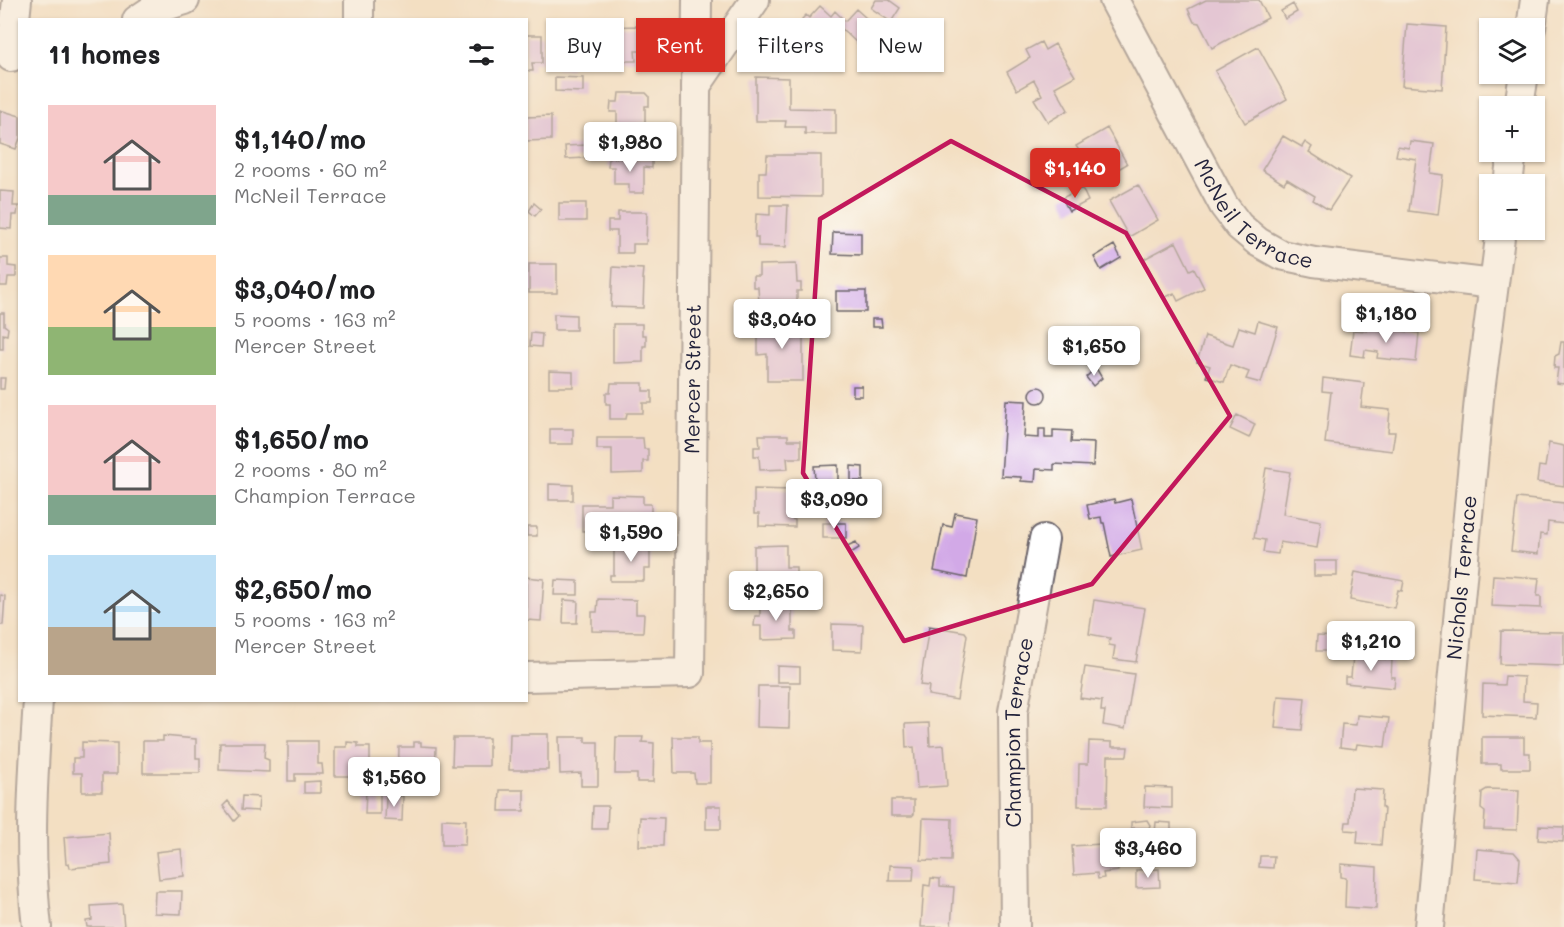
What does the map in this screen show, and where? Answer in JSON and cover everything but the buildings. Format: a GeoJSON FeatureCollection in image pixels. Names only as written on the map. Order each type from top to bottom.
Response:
{"type":"FeatureCollection","features":[{"type":"Feature","properties":{"kind":"street"},"geometry":{"type":"LineString","coordinates":[[10,57],[17,0]]}},
{"type":"Feature","properties":{"kind":"street"},"geometry":{"type":"LineString","coordinates":[[140,18],[152,10],[185,0]]}},
{"type":"Feature","properties":{"kind":"street"},"geometry":{"type":"LineString","coordinates":[[359,0],[359,18]]}},
{"type":"Feature","properties":{"kind":"street","name":"Mercer Street"},"geometry":{"type":"LineString","coordinates":[[528,677],[690,674],[697,0]]}},
{"type":"Feature","properties":{"kind":"street"},"geometry":{"type":"LineString","coordinates":[[696,86],[755,0]]}},
{"type":"Feature","properties":{"kind":"street","name":"McNeil Terrace"},"geometry":{"type":"LineString","coordinates":[[1114,0],[1224,206],[1239,226],[1258,242],[1281,255],[1314,262],[1493,284]]}},
{"type":"Feature","properties":{"kind":"street"},"geometry":{"type":"LineString","coordinates":[[1532,18],[1535,0]]}},
{"type":"Feature","properties":{"kind":"street","name":"Nichols Terrace"},"geometry":{"type":"LineString","coordinates":[[1429,927],[1479,399],[1500,240]]}},
{"type":"Feature","properties":{"kind":"street","name":"Champion Terrace"},"geometry":{"type":"LineString","coordinates":[[1016,927],[1013,712],[1044,538]]}},
{"type":"Feature","properties":{"kind":"street"},"geometry":{"type":"LineString","coordinates":[[37,927],[32,872],[33,780],[38,702]]}},
{"type":"Feature","properties":{"kind":"highlighted area"},"geometry":{"type":"Polygon","coordinates":[[[951,141],[1126,233],[1230,416],[1092,584],[904,641],[803,473],[820,219],[951,141]]]}}]}
